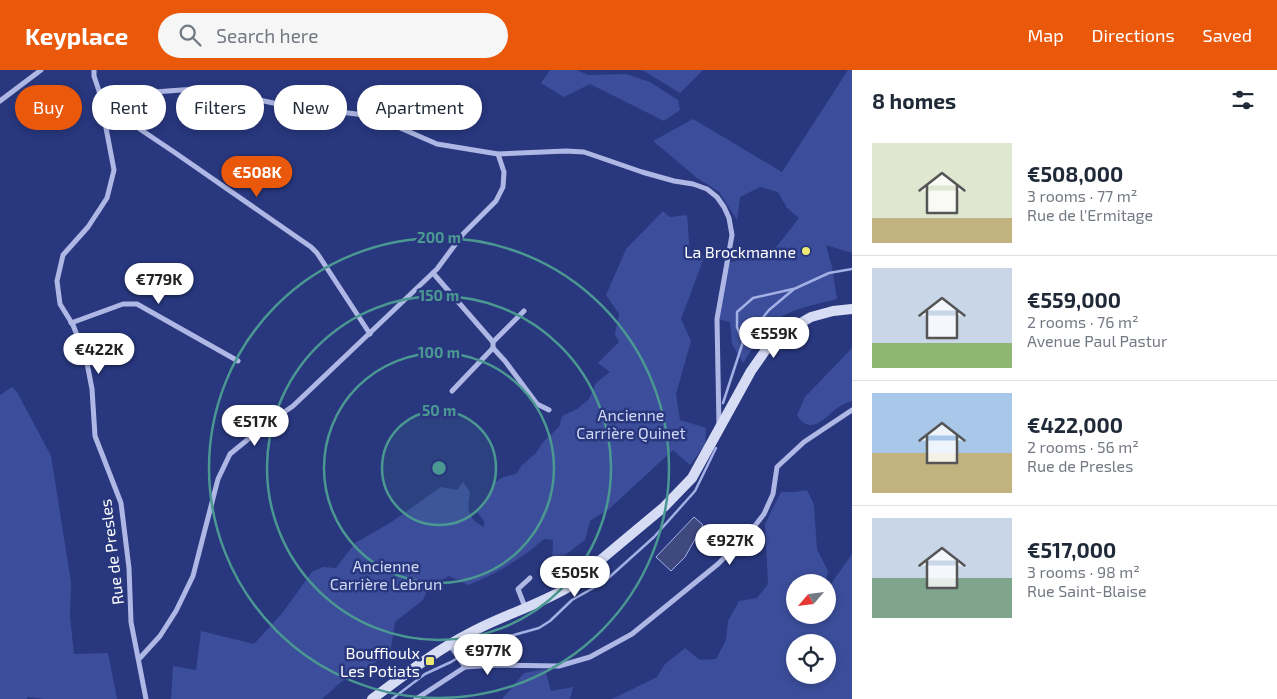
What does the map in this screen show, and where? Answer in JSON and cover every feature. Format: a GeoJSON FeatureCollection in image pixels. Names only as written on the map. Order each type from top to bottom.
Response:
{"type":"FeatureCollection","features":[{"type":"Feature","properties":{"kind":"main road"},"geometry":{"type":"LineString","coordinates":[[372,699],[449,644],[550,598],[567,588],[664,507],[692,478],[751,371],[765,351],[783,333],[811,318],[833,311],[852,309]]}},
{"type":"Feature","properties":{"kind":"street"},"geometry":{"type":"LineString","coordinates":[[0,101],[41,70]]}},
{"type":"Feature","properties":{"kind":"street","name":"Rue de Presles"},"geometry":{"type":"LineString","coordinates":[[94,70],[97,85]]}},
{"type":"Feature","properties":{"kind":"street"},"geometry":{"type":"LineString","coordinates":[[166,91],[195,89],[222,92],[278,104],[364,115],[382,120],[437,144],[498,154],[584,152],[642,172],[707,189],[724,206],[729,218],[732,235],[717,319],[718,431]]}},
{"type":"Feature","properties":{"kind":"street","name":"Rue de Presles"},"geometry":{"type":"LineString","coordinates":[[106,130],[114,170],[107,198],[88,227],[63,255],[57,281],[60,304],[71,323],[86,358],[92,389],[95,436],[121,503],[129,568],[131,622],[146,699]]}},
{"type":"Feature","properties":{"kind":"street"},"geometry":{"type":"LineString","coordinates":[[141,130],[311,247],[317,253],[370,334]]}},
{"type":"Feature","properties":{"kind":"street"},"geometry":{"type":"LineString","coordinates":[[139,660],[160,636],[193,576],[218,479],[230,454],[292,406],[433,273],[463,234],[496,201],[503,187],[504,172],[498,154]]}},
{"type":"Feature","properties":{"kind":"street"},"geometry":{"type":"LineString","coordinates":[[433,273],[493,342]]}},
{"type":"Feature","properties":{"kind":"street"},"geometry":{"type":"LineString","coordinates":[[71,323],[123,304],[137,304],[238,361]]}},
{"type":"Feature","properties":{"kind":"street"},"geometry":{"type":"LineString","coordinates":[[452,391],[492,348],[493,342],[524,311]]}},
{"type":"Feature","properties":{"kind":"street"},"geometry":{"type":"LineString","coordinates":[[492,348],[505,361],[537,404],[549,410]]}},
{"type":"Feature","properties":{"kind":"street"},"geometry":{"type":"LineString","coordinates":[[416,699],[463,664],[559,666],[590,657],[632,634],[718,564],[754,527],[764,514],[773,494],[777,467],[804,442],[852,410]]}},
{"type":"Feature","properties":{"kind":"street"},"geometry":{"type":"LineString","coordinates":[[526,608],[518,589],[530,578]]}},
{"type":"Feature","properties":{"kind":"street"},"geometry":{"type":"LineString","coordinates":[[449,644],[463,664]]}},
{"type":"Feature","properties":{"kind":"green space"},"geometry":{"type":"Polygon","coordinates":[[[550,70],[577,70],[588,75],[626,74],[650,82],[678,100],[680,110],[664,121],[590,84],[564,97],[541,83],[550,70]]]}},
{"type":"Feature","properties":{"kind":"green space"},"geometry":{"type":"Polygon","coordinates":[[[638,70],[703,70],[680,93],[644,71],[638,70]]]}},
{"type":"Feature","properties":{"kind":"green space"},"geometry":{"type":"Polygon","coordinates":[[[848,70],[852,70],[852,253],[826,245],[837,299],[804,307],[780,317],[765,331],[743,363],[732,344],[730,322],[717,319],[728,263],[774,250],[799,218],[787,208],[778,192],[760,187],[740,197],[737,220],[719,192],[697,178],[653,141],[693,119],[782,172],[848,70]]]}},
{"type":"Feature","properties":{"kind":"green space"},"geometry":{"type":"Polygon","coordinates":[[[663,211],[670,217],[687,215],[690,254],[705,255],[681,319],[691,341],[676,394],[680,420],[706,428],[705,445],[690,465],[673,450],[609,509],[590,521],[585,540],[552,565],[553,540],[544,539],[508,565],[479,581],[468,585],[449,576],[428,588],[423,600],[395,622],[390,654],[341,682],[322,699],[171,699],[173,666],[196,670],[201,631],[254,644],[283,612],[312,572],[323,567],[336,568],[355,543],[390,523],[441,487],[457,490],[463,482],[470,492],[469,509],[471,517],[484,527],[484,521],[477,512],[484,506],[493,484],[503,477],[516,474],[522,465],[536,453],[543,442],[559,427],[562,416],[577,409],[589,399],[596,383],[610,372],[598,363],[619,342],[615,334],[619,314],[606,295],[626,249],[663,211]]]}},
{"type":"Feature","properties":{"kind":"green space"},"geometry":{"type":"Polygon","coordinates":[[[852,348],[852,401],[840,406],[814,425],[808,425],[803,422],[797,415],[805,397],[852,348]]]}},
{"type":"Feature","properties":{"kind":"green space"},"geometry":{"type":"Polygon","coordinates":[[[12,387],[17,392],[51,456],[71,582],[70,617],[74,654],[108,653],[117,699],[45,699],[27,697],[27,699],[0,699],[0,395],[12,387]]]}},
{"type":"Feature","properties":{"kind":"green space"},"geometry":{"type":"Polygon","coordinates":[[[807,490],[814,505],[817,549],[828,571],[827,574],[786,574],[786,624],[836,624],[836,577],[852,554],[852,699],[612,699],[657,677],[665,664],[685,648],[700,660],[716,659],[726,640],[728,621],[739,601],[757,598],[768,584],[765,524],[781,492],[807,490]]]}},
{"type":"Feature","properties":{"kind":"green space"},"geometry":{"type":"Polygon","coordinates":[[[545,669],[551,691],[573,687],[570,699],[502,699],[524,673],[545,669]]]}},
{"type":"Feature","properties":{"kind":"shaded area"},"geometry":{"type":"Polygon","coordinates":[[[694,517],[703,525],[685,557],[671,571],[656,557],[694,517]]]}},
{"type":"Feature","properties":{"kind":"waterway"},"geometry":{"type":"LineString","coordinates":[[723,403],[743,342],[769,310],[794,289],[829,273],[852,269]]}},
{"type":"Feature","properties":{"kind":"waterway"},"geometry":{"type":"LineString","coordinates":[[743,342],[737,327],[737,312],[753,298],[793,289]]}},
{"type":"Feature","properties":{"kind":"waterway"},"geometry":{"type":"LineString","coordinates":[[392,699],[425,674],[451,662],[478,645],[539,628],[550,621],[572,600],[604,582],[654,537],[695,491],[716,448]]}},
{"type":"Feature","properties":{"kind":"place","name":"La Brockmanne"},"geometry":{"type":"Point","coordinates":[806,251]}},
{"type":"Feature","properties":{"kind":"place","name":"Bouffioulx Les Potiats"},"geometry":{"type":"Point","coordinates":[430,661]}},
{"type":"Feature","properties":{"kind":"park label","name":"Ancienne Carrière Quinet"},"geometry":{"type":"Point","coordinates":[631,423]}},
{"type":"Feature","properties":{"kind":"park label","name":"Ancienne Carrière Lebrun"},"geometry":{"type":"Point","coordinates":[386,574]}}]}
